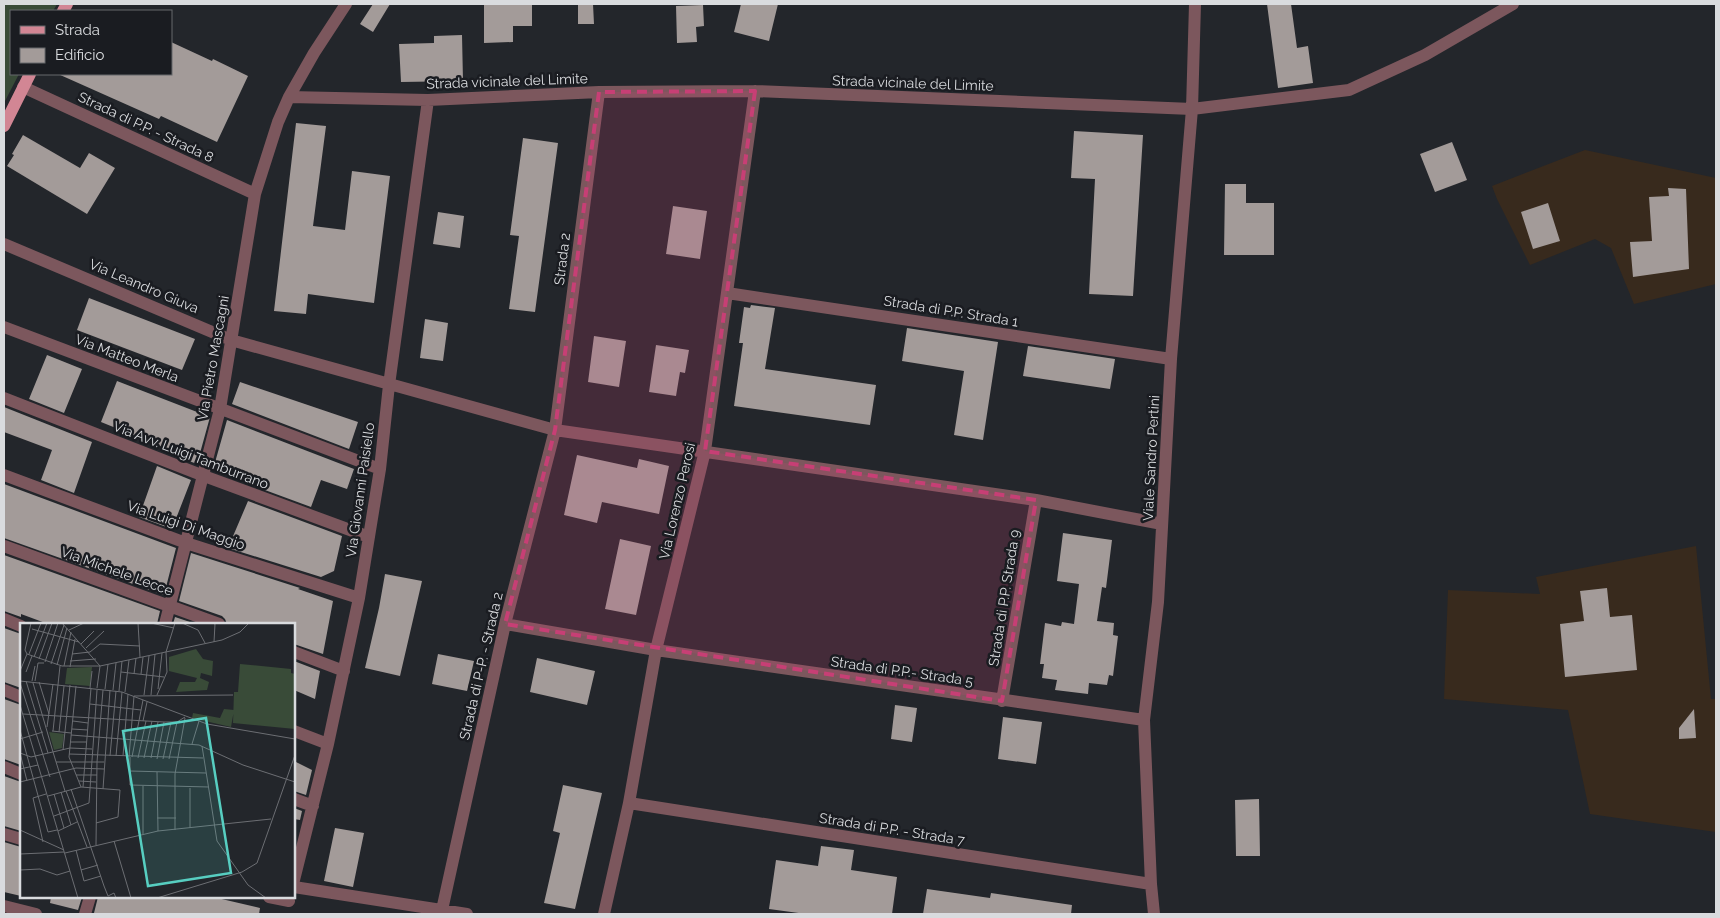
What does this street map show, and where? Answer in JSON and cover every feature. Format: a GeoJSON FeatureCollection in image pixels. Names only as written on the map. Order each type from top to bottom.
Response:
{"type":"FeatureCollection","features":[{"type":"Feature","properties":{"kind":"main road"},"geometry":{"type":"LineString","coordinates":[[4,126],[30,75]]}},
{"type":"Feature","properties":{"kind":"street","name":"Via Pietro Mascagni"},"geometry":{"type":"LineString","coordinates":[[165,623],[220,409],[256,194],[278,122],[289,97],[314,53],[346,4]]}},
{"type":"Feature","properties":{"kind":"street","name":"Viale Sandro Pertini"},"geometry":{"type":"LineString","coordinates":[[1154,914],[1144,720],[1158,602],[1171,359],[1192,109],[1195,4]]}},
{"type":"Feature","properties":{"kind":"street","name":"Strada vicinale del Limite"},"geometry":{"type":"LineString","coordinates":[[289,97],[428,100],[599,92],[756,91],[1192,109],[1349,90],[1425,55],[1513,4]]}},
{"type":"Feature","properties":{"kind":"street","name":"Strada di P.P. - Strada 8"},"geometry":{"type":"LineString","coordinates":[[24,87],[256,194]]}},
{"type":"Feature","properties":{"kind":"street","name":"Via Lorenzo Perosi"},"geometry":{"type":"LineString","coordinates":[[604,914],[628,803],[656,650],[705,450],[756,91]]}},
{"type":"Feature","properties":{"kind":"street","name":"Strada 2"},"geometry":{"type":"LineString","coordinates":[[555,430],[599,92]]}},
{"type":"Feature","properties":{"kind":"street","name":"Via Giovanni Paisiello"},"geometry":{"type":"LineString","coordinates":[[295,875],[328,744],[359,598],[380,469],[389,385],[428,100]]}},
{"type":"Feature","properties":{"kind":"street","name":"Via Leandro Giuva"},"geometry":{"type":"LineString","coordinates":[[4,244],[231,340],[555,430],[705,450],[1036,500],[1162,524]]}},
{"type":"Feature","properties":{"kind":"street","name":"Strada di P.P. Strada 1"},"geometry":{"type":"LineString","coordinates":[[727,293],[1171,359]]}},
{"type":"Feature","properties":{"kind":"street","name":"Via Matteo Merla"},"geometry":{"type":"LineString","coordinates":[[4,328],[380,469]]}},
{"type":"Feature","properties":{"kind":"street","name":"Via Avv. Luigi Tamburrano"},"geometry":{"type":"LineString","coordinates":[[4,398],[204,476],[369,537]]}},
{"type":"Feature","properties":{"kind":"street","name":"Strada di P-P. - Strada 2"},"geometry":{"type":"LineString","coordinates":[[442,910],[505,624],[555,430]]}},
{"type":"Feature","properties":{"kind":"street","name":"Via Luigi Di Maggio"},"geometry":{"type":"LineString","coordinates":[[4,475],[186,543],[359,598]]}},
{"type":"Feature","properties":{"kind":"street","name":"Strada di P.P. Strada 9"},"geometry":{"type":"LineString","coordinates":[[1002,701],[1036,500]]}},
{"type":"Feature","properties":{"kind":"street","name":"Via Michele Lecce"},"geometry":{"type":"LineString","coordinates":[[4,546],[216,623]]}},
{"type":"Feature","properties":{"kind":"street"},"geometry":{"type":"LineString","coordinates":[[4,619],[20,626]]}},
{"type":"Feature","properties":{"kind":"street","name":"Strada di P.P.- Strada 5"},"geometry":{"type":"LineString","coordinates":[[505,624],[656,650],[1144,720]]}},
{"type":"Feature","properties":{"kind":"street"},"geometry":{"type":"LineString","coordinates":[[295,652],[344,670]]}},
{"type":"Feature","properties":{"kind":"street"},"geometry":{"type":"LineString","coordinates":[[4,690],[20,697]]}},
{"type":"Feature","properties":{"kind":"street"},"geometry":{"type":"LineString","coordinates":[[295,731],[328,744]]}},
{"type":"Feature","properties":{"kind":"street"},"geometry":{"type":"LineString","coordinates":[[4,767],[20,774]]}},
{"type":"Feature","properties":{"kind":"street"},"geometry":{"type":"LineString","coordinates":[[295,799],[313,806]]}},
{"type":"Feature","properties":{"kind":"street","name":"Strada di P.P. - Strada 7"},"geometry":{"type":"LineString","coordinates":[[628,803],[1151,884]]}},
{"type":"Feature","properties":{"kind":"street"},"geometry":{"type":"LineString","coordinates":[[4,834],[20,839]]}},
{"type":"Feature","properties":{"kind":"street"},"geometry":{"type":"LineString","coordinates":[[295,879],[468,914]]}},
{"type":"Feature","properties":{"kind":"street"},"geometry":{"type":"LineString","coordinates":[[85,914],[90,898]]}},
{"type":"Feature","properties":{"kind":"street"},"geometry":{"type":"LineString","coordinates":[[286,914],[289,899]]}},
{"type":"Feature","properties":{"kind":"street"},"geometry":{"type":"LineString","coordinates":[[4,906],[36,914]]}},
{"type":"Feature","properties":{"kind":"highlighted area"},"geometry":{"type":"Polygon","coordinates":[[[755,91],[705,451],[1036,500],[1002,701],[505,624],[555,430],[599,92],[755,91]]]}},
{"type":"Feature","properties":{"kind":"shaded area"},"geometry":{"type":"Polygon","coordinates":[[[1585,150],[1716,178],[1716,284],[1634,304],[1611,248],[1595,239],[1530,265],[1492,186],[1585,150]]]}},
{"type":"Feature","properties":{"kind":"shaded area"},"geometry":{"type":"Polygon","coordinates":[[[1696,546],[1711,699],[1716,699],[1716,832],[1590,814],[1568,710],[1444,699],[1448,590],[1540,594],[1536,577],[1696,546]]]}},
{"type":"Feature","properties":{"kind":"green space"},"geometry":{"type":"Polygon","coordinates":[[[4,4],[57,4],[54,10],[10,10],[10,75],[18,75],[4,103],[4,4]]]}},
{"type":"Feature","properties":{"kind":"building"},"geometry":{"type":"Polygon","coordinates":[[[373,4],[390,4],[373,32],[360,24],[373,4]]]}},
{"type":"Feature","properties":{"kind":"building"},"geometry":{"type":"Polygon","coordinates":[[[484,4],[532,4],[532,26],[513,26],[513,42],[484,43],[484,4]]]}},
{"type":"Feature","properties":{"kind":"building"},"geometry":{"type":"Polygon","coordinates":[[[578,4],[593,4],[594,24],[578,24],[578,4]]]}},
{"type":"Feature","properties":{"kind":"building"},"geometry":{"type":"Polygon","coordinates":[[[741,4],[778,4],[769,41],[734,32],[741,4]]]}},
{"type":"Feature","properties":{"kind":"building"},"geometry":{"type":"Polygon","coordinates":[[[1267,4],[1291,4],[1297,48],[1308,46],[1313,83],[1278,88],[1267,4]]]}},
{"type":"Feature","properties":{"kind":"building"},"geometry":{"type":"Polygon","coordinates":[[[703,5],[704,26],[696,27],[697,42],[677,43],[676,6],[703,5]]]}},
{"type":"Feature","properties":{"kind":"building"},"geometry":{"type":"Polygon","coordinates":[[[462,35],[463,81],[401,82],[399,44],[434,43],[434,36],[462,35]]]}},
{"type":"Feature","properties":{"kind":"building"},"geometry":{"type":"Polygon","coordinates":[[[172,42],[248,76],[217,142],[161,116],[159,119],[60,75],[172,75],[172,42]]]}},
{"type":"Feature","properties":{"kind":"building"},"geometry":{"type":"Polygon","coordinates":[[[296,123],[326,126],[313,226],[345,230],[352,171],[390,176],[374,303],[308,294],[306,314],[274,311],[296,123]]]}},
{"type":"Feature","properties":{"kind":"building"},"geometry":{"type":"Polygon","coordinates":[[[1074,131],[1143,135],[1133,296],[1089,294],[1095,179],[1071,178],[1074,131]]]}},
{"type":"Feature","properties":{"kind":"building"},"geometry":{"type":"Polygon","coordinates":[[[23,135],[80,168],[89,153],[115,168],[87,214],[7,166],[23,135]]]}},
{"type":"Feature","properties":{"kind":"building"},"geometry":{"type":"Polygon","coordinates":[[[523,138],[558,143],[535,312],[509,309],[519,236],[510,235],[523,138]]]}},
{"type":"Feature","properties":{"kind":"building"},"geometry":{"type":"Polygon","coordinates":[[[1452,142],[1467,180],[1435,192],[1420,154],[1452,142]]]}},
{"type":"Feature","properties":{"kind":"building"},"geometry":{"type":"Polygon","coordinates":[[[1225,184],[1246,184],[1246,203],[1274,203],[1274,255],[1224,255],[1225,184]]]}},
{"type":"Feature","properties":{"kind":"building"},"geometry":{"type":"Polygon","coordinates":[[[1668,188],[1686,189],[1689,269],[1633,277],[1630,242],[1652,241],[1649,197],[1669,196],[1668,188]]]}},
{"type":"Feature","properties":{"kind":"building"},"geometry":{"type":"Polygon","coordinates":[[[1548,203],[1560,241],[1533,249],[1521,212],[1548,203]]]}},
{"type":"Feature","properties":{"kind":"building"},"geometry":{"type":"Polygon","coordinates":[[[673,206],[707,211],[700,259],[666,254],[673,206]]]}},
{"type":"Feature","properties":{"kind":"building"},"geometry":{"type":"Polygon","coordinates":[[[438,212],[464,216],[460,248],[433,244],[438,212]]]}},
{"type":"Feature","properties":{"kind":"building"},"geometry":{"type":"Polygon","coordinates":[[[89,298],[195,339],[182,370],[77,330],[89,298]]]}},
{"type":"Feature","properties":{"kind":"building"},"geometry":{"type":"Polygon","coordinates":[[[751,305],[775,308],[765,369],[876,385],[870,425],[734,406],[743,343],[739,343],[744,307],[750,308],[751,305]]]}},
{"type":"Feature","properties":{"kind":"building"},"geometry":{"type":"Polygon","coordinates":[[[425,319],[448,323],[443,361],[420,358],[425,319]]]}},
{"type":"Feature","properties":{"kind":"building"},"geometry":{"type":"Polygon","coordinates":[[[907,328],[998,342],[983,440],[954,435],[964,371],[902,361],[907,328]]]}},
{"type":"Feature","properties":{"kind":"building"},"geometry":{"type":"Polygon","coordinates":[[[594,336],[626,341],[619,387],[588,382],[594,336]]]}},
{"type":"Feature","properties":{"kind":"building"},"geometry":{"type":"Polygon","coordinates":[[[656,345],[689,350],[685,373],[680,372],[676,396],[649,392],[656,345]]]}},
{"type":"Feature","properties":{"kind":"building"},"geometry":{"type":"Polygon","coordinates":[[[1028,346],[1115,359],[1110,389],[1023,376],[1028,346]]]}},
{"type":"Feature","properties":{"kind":"building"},"geometry":{"type":"Polygon","coordinates":[[[47,355],[82,369],[64,413],[29,399],[47,355]]]}},
{"type":"Feature","properties":{"kind":"building"},"geometry":{"type":"Polygon","coordinates":[[[117,381],[210,417],[197,464],[163,451],[165,448],[101,422],[117,381]]]}},
{"type":"Feature","properties":{"kind":"building"},"geometry":{"type":"Polygon","coordinates":[[[240,382],[358,422],[349,449],[232,404],[240,382]]]}},
{"type":"Feature","properties":{"kind":"building"},"geometry":{"type":"Polygon","coordinates":[[[4,407],[92,442],[74,493],[41,480],[52,450],[4,432],[4,407]]]}},
{"type":"Feature","properties":{"kind":"building"},"geometry":{"type":"Polygon","coordinates":[[[227,420],[354,469],[347,489],[321,480],[311,507],[254,486],[256,481],[214,466],[227,420]]]}},
{"type":"Feature","properties":{"kind":"building"},"geometry":{"type":"Polygon","coordinates":[[[577,455],[637,468],[639,459],[669,466],[659,514],[602,502],[597,523],[564,515],[577,455]]]}},
{"type":"Feature","properties":{"kind":"building"},"geometry":{"type":"Polygon","coordinates":[[[157,466],[191,480],[172,529],[139,517],[157,466]]]}},
{"type":"Feature","properties":{"kind":"building"},"geometry":{"type":"Polygon","coordinates":[[[4,484],[176,548],[164,595],[4,538],[4,484]]]}},
{"type":"Feature","properties":{"kind":"building"},"geometry":{"type":"Polygon","coordinates":[[[248,501],[342,536],[334,571],[321,577],[228,548],[248,501]]]}},
{"type":"Feature","properties":{"kind":"building"},"geometry":{"type":"Polygon","coordinates":[[[1063,533],[1112,540],[1106,588],[1102,587],[1097,621],[1114,623],[1113,635],[1118,636],[1113,676],[1109,675],[1107,685],[1089,683],[1088,694],[1055,690],[1057,680],[1042,678],[1044,664],[1040,664],[1045,623],[1061,626],[1062,622],[1074,624],[1079,584],[1057,581],[1063,533]]]}},
{"type":"Feature","properties":{"kind":"building"},"geometry":{"type":"Polygon","coordinates":[[[620,539],[651,546],[636,615],[605,609],[620,539]]]}},
{"type":"Feature","properties":{"kind":"building"},"geometry":{"type":"Polygon","coordinates":[[[191,553],[300,588],[298,589],[333,601],[323,654],[295,644],[295,623],[227,623],[222,616],[179,601],[191,553]]]}},
{"type":"Feature","properties":{"kind":"building"},"geometry":{"type":"Polygon","coordinates":[[[4,555],[160,611],[157,623],[45,623],[21,614],[21,617],[4,611],[4,555]]]}},
{"type":"Feature","properties":{"kind":"building"},"geometry":{"type":"Polygon","coordinates":[[[385,574],[422,581],[400,676],[365,668],[385,574]]]}},
{"type":"Feature","properties":{"kind":"building"},"geometry":{"type":"Polygon","coordinates":[[[1607,588],[1610,617],[1632,615],[1637,670],[1565,677],[1560,624],[1584,621],[1580,591],[1607,588]]]}},
{"type":"Feature","properties":{"kind":"building"},"geometry":{"type":"Polygon","coordinates":[[[175,617],[193,623],[173,623],[175,617]]]}},
{"type":"Feature","properties":{"kind":"building"},"geometry":{"type":"Polygon","coordinates":[[[4,628],[20,634],[20,688],[4,682],[4,628]]]}},
{"type":"Feature","properties":{"kind":"building"},"geometry":{"type":"Polygon","coordinates":[[[438,654],[474,661],[467,691],[432,684],[438,654]]]}},
{"type":"Feature","properties":{"kind":"building"},"geometry":{"type":"Polygon","coordinates":[[[537,658],[595,671],[587,705],[530,692],[537,658]]]}},
{"type":"Feature","properties":{"kind":"building"},"geometry":{"type":"Polygon","coordinates":[[[295,661],[320,671],[315,699],[295,690],[295,661]]]}},
{"type":"Feature","properties":{"kind":"building"},"geometry":{"type":"Polygon","coordinates":[[[4,699],[20,705],[20,765],[4,759],[4,699]]]}},
{"type":"Feature","properties":{"kind":"building"},"geometry":{"type":"Polygon","coordinates":[[[895,705],[917,708],[912,742],[891,739],[895,705]]]}},
{"type":"Feature","properties":{"kind":"building"},"geometry":{"type":"Polygon","coordinates":[[[1694,709],[1696,738],[1679,739],[1679,728],[1694,709]]]}},
{"type":"Feature","properties":{"kind":"building"},"geometry":{"type":"Polygon","coordinates":[[[1003,717],[1042,722],[1036,764],[998,759],[1003,717]]]}},
{"type":"Feature","properties":{"kind":"building"},"geometry":{"type":"Polygon","coordinates":[[[295,762],[312,770],[306,795],[295,791],[295,762]]]}},
{"type":"Feature","properties":{"kind":"building"},"geometry":{"type":"Polygon","coordinates":[[[4,776],[20,782],[20,831],[4,826],[4,776]]]}},
{"type":"Feature","properties":{"kind":"building"},"geometry":{"type":"Polygon","coordinates":[[[563,785],[602,793],[575,909],[544,903],[560,833],[553,831],[563,785]]]}},
{"type":"Feature","properties":{"kind":"building"},"geometry":{"type":"Polygon","coordinates":[[[1259,799],[1260,856],[1236,856],[1235,800],[1259,799]]]}},
{"type":"Feature","properties":{"kind":"building"},"geometry":{"type":"Polygon","coordinates":[[[295,808],[302,811],[300,820],[295,819],[295,808]]]}},
{"type":"Feature","properties":{"kind":"building"},"geometry":{"type":"Polygon","coordinates":[[[335,828],[364,833],[353,887],[324,881],[335,828]]]}},
{"type":"Feature","properties":{"kind":"building"},"geometry":{"type":"Polygon","coordinates":[[[4,842],[20,847],[20,896],[4,892],[4,842]]]}},
{"type":"Feature","properties":{"kind":"building"},"geometry":{"type":"Polygon","coordinates":[[[821,846],[854,850],[851,870],[897,877],[892,914],[806,914],[769,909],[776,860],[818,866],[821,846]]]}},
{"type":"Feature","properties":{"kind":"building"},"geometry":{"type":"Polygon","coordinates":[[[927,889],[990,898],[991,893],[1072,905],[1071,914],[923,914],[927,889]]]}},
{"type":"Feature","properties":{"kind":"building"},"geometry":{"type":"Polygon","coordinates":[[[51,898],[82,898],[78,910],[50,903],[51,898]]]}},
{"type":"Feature","properties":{"kind":"building"},"geometry":{"type":"Polygon","coordinates":[[[98,898],[217,898],[260,908],[259,914],[94,913],[98,898]]]}}]}
